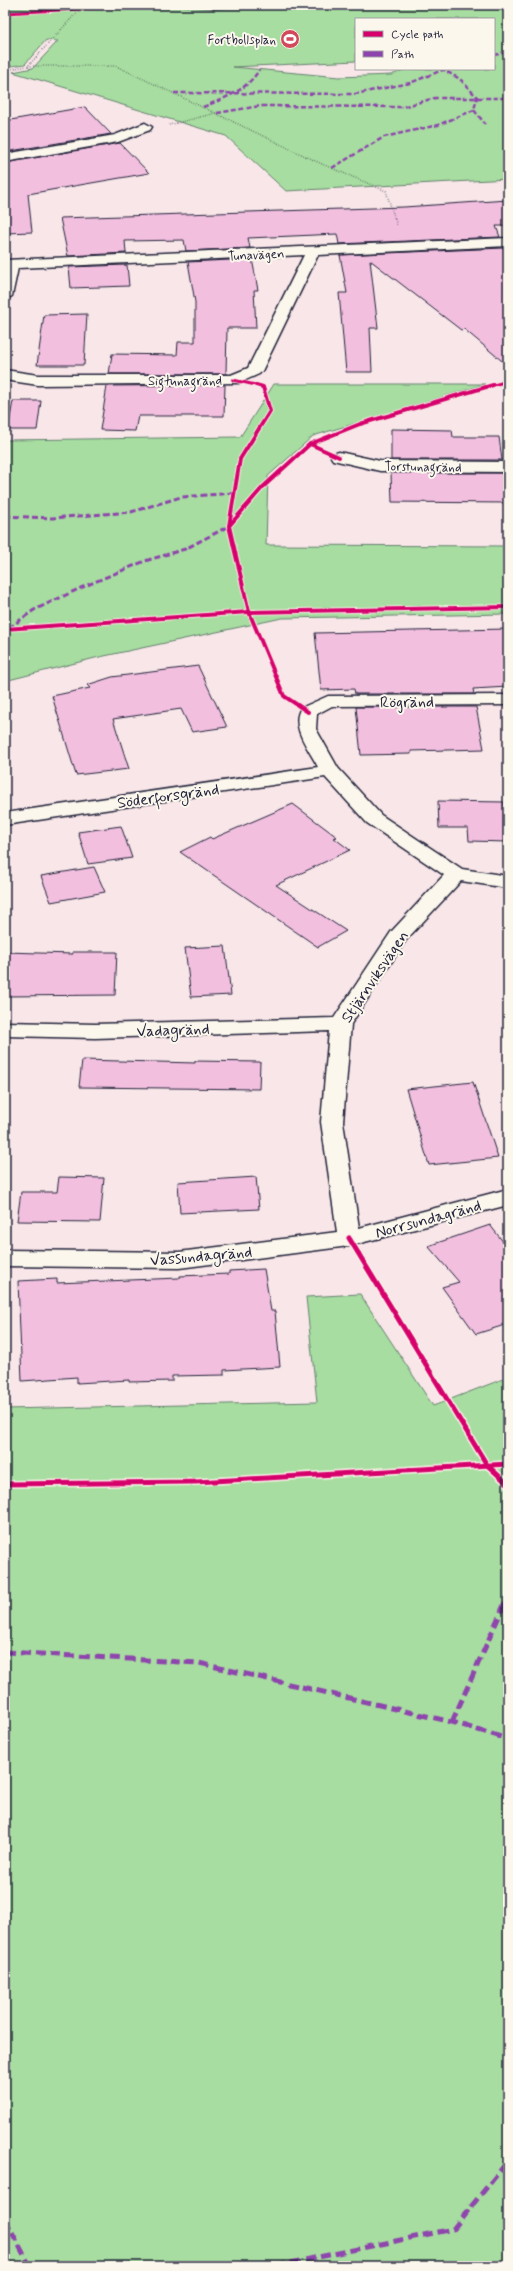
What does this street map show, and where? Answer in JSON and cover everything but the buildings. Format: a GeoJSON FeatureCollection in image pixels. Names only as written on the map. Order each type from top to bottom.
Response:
{"type":"FeatureCollection","features":[{"type":"Feature","properties":{"kind":"street"},"geometry":{"type":"LineString","coordinates":[[5,158],[118,138],[145,127]]}},
{"type":"Feature","properties":{"kind":"street","name":"Tunavägen"},"geometry":{"type":"LineString","coordinates":[[8,264],[508,242]]}},
{"type":"Feature","properties":{"kind":"street","name":"Sigtunagränd"},"geometry":{"type":"LineString","coordinates":[[5,376],[38,380],[233,380],[254,371],[313,251]]}},
{"type":"Feature","properties":{"kind":"street"},"geometry":{"type":"LineString","coordinates":[[5,296],[8,264]]}},
{"type":"Feature","properties":{"kind":"street","name":"Torstunagränd"},"geometry":{"type":"LineString","coordinates":[[339,457],[380,466],[508,467]]}},
{"type":"Feature","properties":{"kind":"street","name":"Rögränd"},"geometry":{"type":"LineString","coordinates":[[330,771],[307,729],[308,712],[328,701],[508,700]]}},
{"type":"Feature","properties":{"kind":"street"},"geometry":{"type":"LineString","coordinates":[[330,771],[374,819],[456,874],[508,882]]}},
{"type":"Feature","properties":{"kind":"street","name":"Söderforsgränd"},"geometry":{"type":"LineString","coordinates":[[5,819],[330,771]]}},
{"type":"Feature","properties":{"kind":"street","name":"Stjärnviksvägen"},"geometry":{"type":"LineString","coordinates":[[348,1238],[332,1122],[340,1024],[398,936],[456,874]]}},
{"type":"Feature","properties":{"kind":"street","name":"Vadagränd"},"geometry":{"type":"LineString","coordinates":[[5,1029],[95,1031],[340,1024]]}},
{"type":"Feature","properties":{"kind":"street","name":"Norrsundagränd"},"geometry":{"type":"LineString","coordinates":[[348,1238],[508,1197]]}},
{"type":"Feature","properties":{"kind":"street","name":"Vassundagränd"},"geometry":{"type":"LineString","coordinates":[[5,1258],[179,1260],[348,1238]]}},
{"type":"Feature","properties":{"kind":"path"},"geometry":{"type":"LineString","coordinates":[[28,66],[80,9]]}},
{"type":"Feature","properties":{"kind":"path"},"geometry":{"type":"LineString","coordinates":[[72,10],[87,9]]}},
{"type":"Feature","properties":{"kind":"path"},"geometry":{"type":"LineString","coordinates":[[5,70],[28,66],[116,66],[322,164],[386,191],[404,247]]}},
{"type":"Feature","properties":{"kind":"path"},"geometry":{"type":"LineString","coordinates":[[145,127],[164,126],[217,113]]}},
{"type":"Feature","properties":{"kind":"green space"},"geometry":{"type":"Polygon","coordinates":[[[5,5],[172,5],[214,9],[259,5],[508,5],[508,179],[286,191],[226,136],[13,72],[33,68],[58,41],[46,40],[25,64],[5,67],[5,5]]]}},
{"type":"Feature","properties":{"kind":"green space"},"geometry":{"type":"Polygon","coordinates":[[[274,384],[485,384],[313,436],[268,476],[266,545],[508,546],[508,614],[282,618],[95,658],[5,681],[5,440],[240,437],[274,384]]]}},
{"type":"Feature","properties":{"kind":"green space"},"geometry":{"type":"Polygon","coordinates":[[[360,1294],[433,1406],[508,1377],[508,2266],[5,2266],[5,1409],[317,1402],[306,1297],[360,1294]]]}},
{"type":"Feature","properties":{"kind":"marked path"},"geometry":{"type":"LineString","coordinates":[[495,55],[508,52]]}},
{"type":"Feature","properties":{"kind":"marked path"},"geometry":{"type":"LineString","coordinates":[[203,107],[242,89],[255,78],[259,70]]}},
{"type":"Feature","properties":{"kind":"marked path"},"geometry":{"type":"LineString","coordinates":[[174,93],[355,94],[410,83],[442,70]]}},
{"type":"Feature","properties":{"kind":"marked path"},"geometry":{"type":"LineString","coordinates":[[332,168],[384,137],[438,125],[474,110],[477,97],[460,79],[444,70]]}},
{"type":"Feature","properties":{"kind":"marked path"},"geometry":{"type":"LineString","coordinates":[[217,113],[260,106],[316,105],[402,107],[435,98],[508,98]]}},
{"type":"Feature","properties":{"kind":"marked path"},"geometry":{"type":"LineString","coordinates":[[474,110],[485,124]]}},
{"type":"Feature","properties":{"kind":"marked path"},"geometry":{"type":"LineString","coordinates":[[5,516],[52,518],[131,512],[181,497],[234,493]]}},
{"type":"Feature","properties":{"kind":"marked path"},"geometry":{"type":"LineString","coordinates":[[9,628],[34,610],[85,586],[145,561],[185,549],[229,526]]}},
{"type":"Feature","properties":{"kind":"marked path"},"geometry":{"type":"LineString","coordinates":[[452,1722],[508,1596]]}},
{"type":"Feature","properties":{"kind":"marked path"},"geometry":{"type":"LineString","coordinates":[[5,1652],[199,1663],[452,1722],[508,1739]]}},
{"type":"Feature","properties":{"kind":"marked path"},"geometry":{"type":"LineString","coordinates":[[276,2266],[453,2229],[508,2161]]}},
{"type":"Feature","properties":{"kind":"marked path"},"geometry":{"type":"LineString","coordinates":[[5,2219],[30,2266]]}},
{"type":"Feature","properties":{"kind":"cycle path"},"geometry":{"type":"LineString","coordinates":[[5,13],[150,5]]}},
{"type":"Feature","properties":{"kind":"cycle path"},"geometry":{"type":"LineString","coordinates":[[229,526],[240,459],[270,411],[263,387],[233,380]]}},
{"type":"Feature","properties":{"kind":"cycle path"},"geometry":{"type":"LineString","coordinates":[[339,457],[310,444],[360,424],[508,381]]}},
{"type":"Feature","properties":{"kind":"cycle path"},"geometry":{"type":"LineString","coordinates":[[308,712],[284,696],[249,612],[229,526],[263,487],[310,444]]}},
{"type":"Feature","properties":{"kind":"cycle path"},"geometry":{"type":"LineString","coordinates":[[5,629],[249,612],[508,607]]}},
{"type":"Feature","properties":{"kind":"cycle path"},"geometry":{"type":"LineString","coordinates":[[349,1238],[487,1465],[508,1484]]}},
{"type":"Feature","properties":{"kind":"cycle path"},"geometry":{"type":"LineString","coordinates":[[5,1484],[196,1482],[508,1464]]}},
{"type":"Feature","properties":{"kind":"place","name":"Fortbollsplan"},"geometry":{"type":"Point","coordinates":[290,39]}}]}
